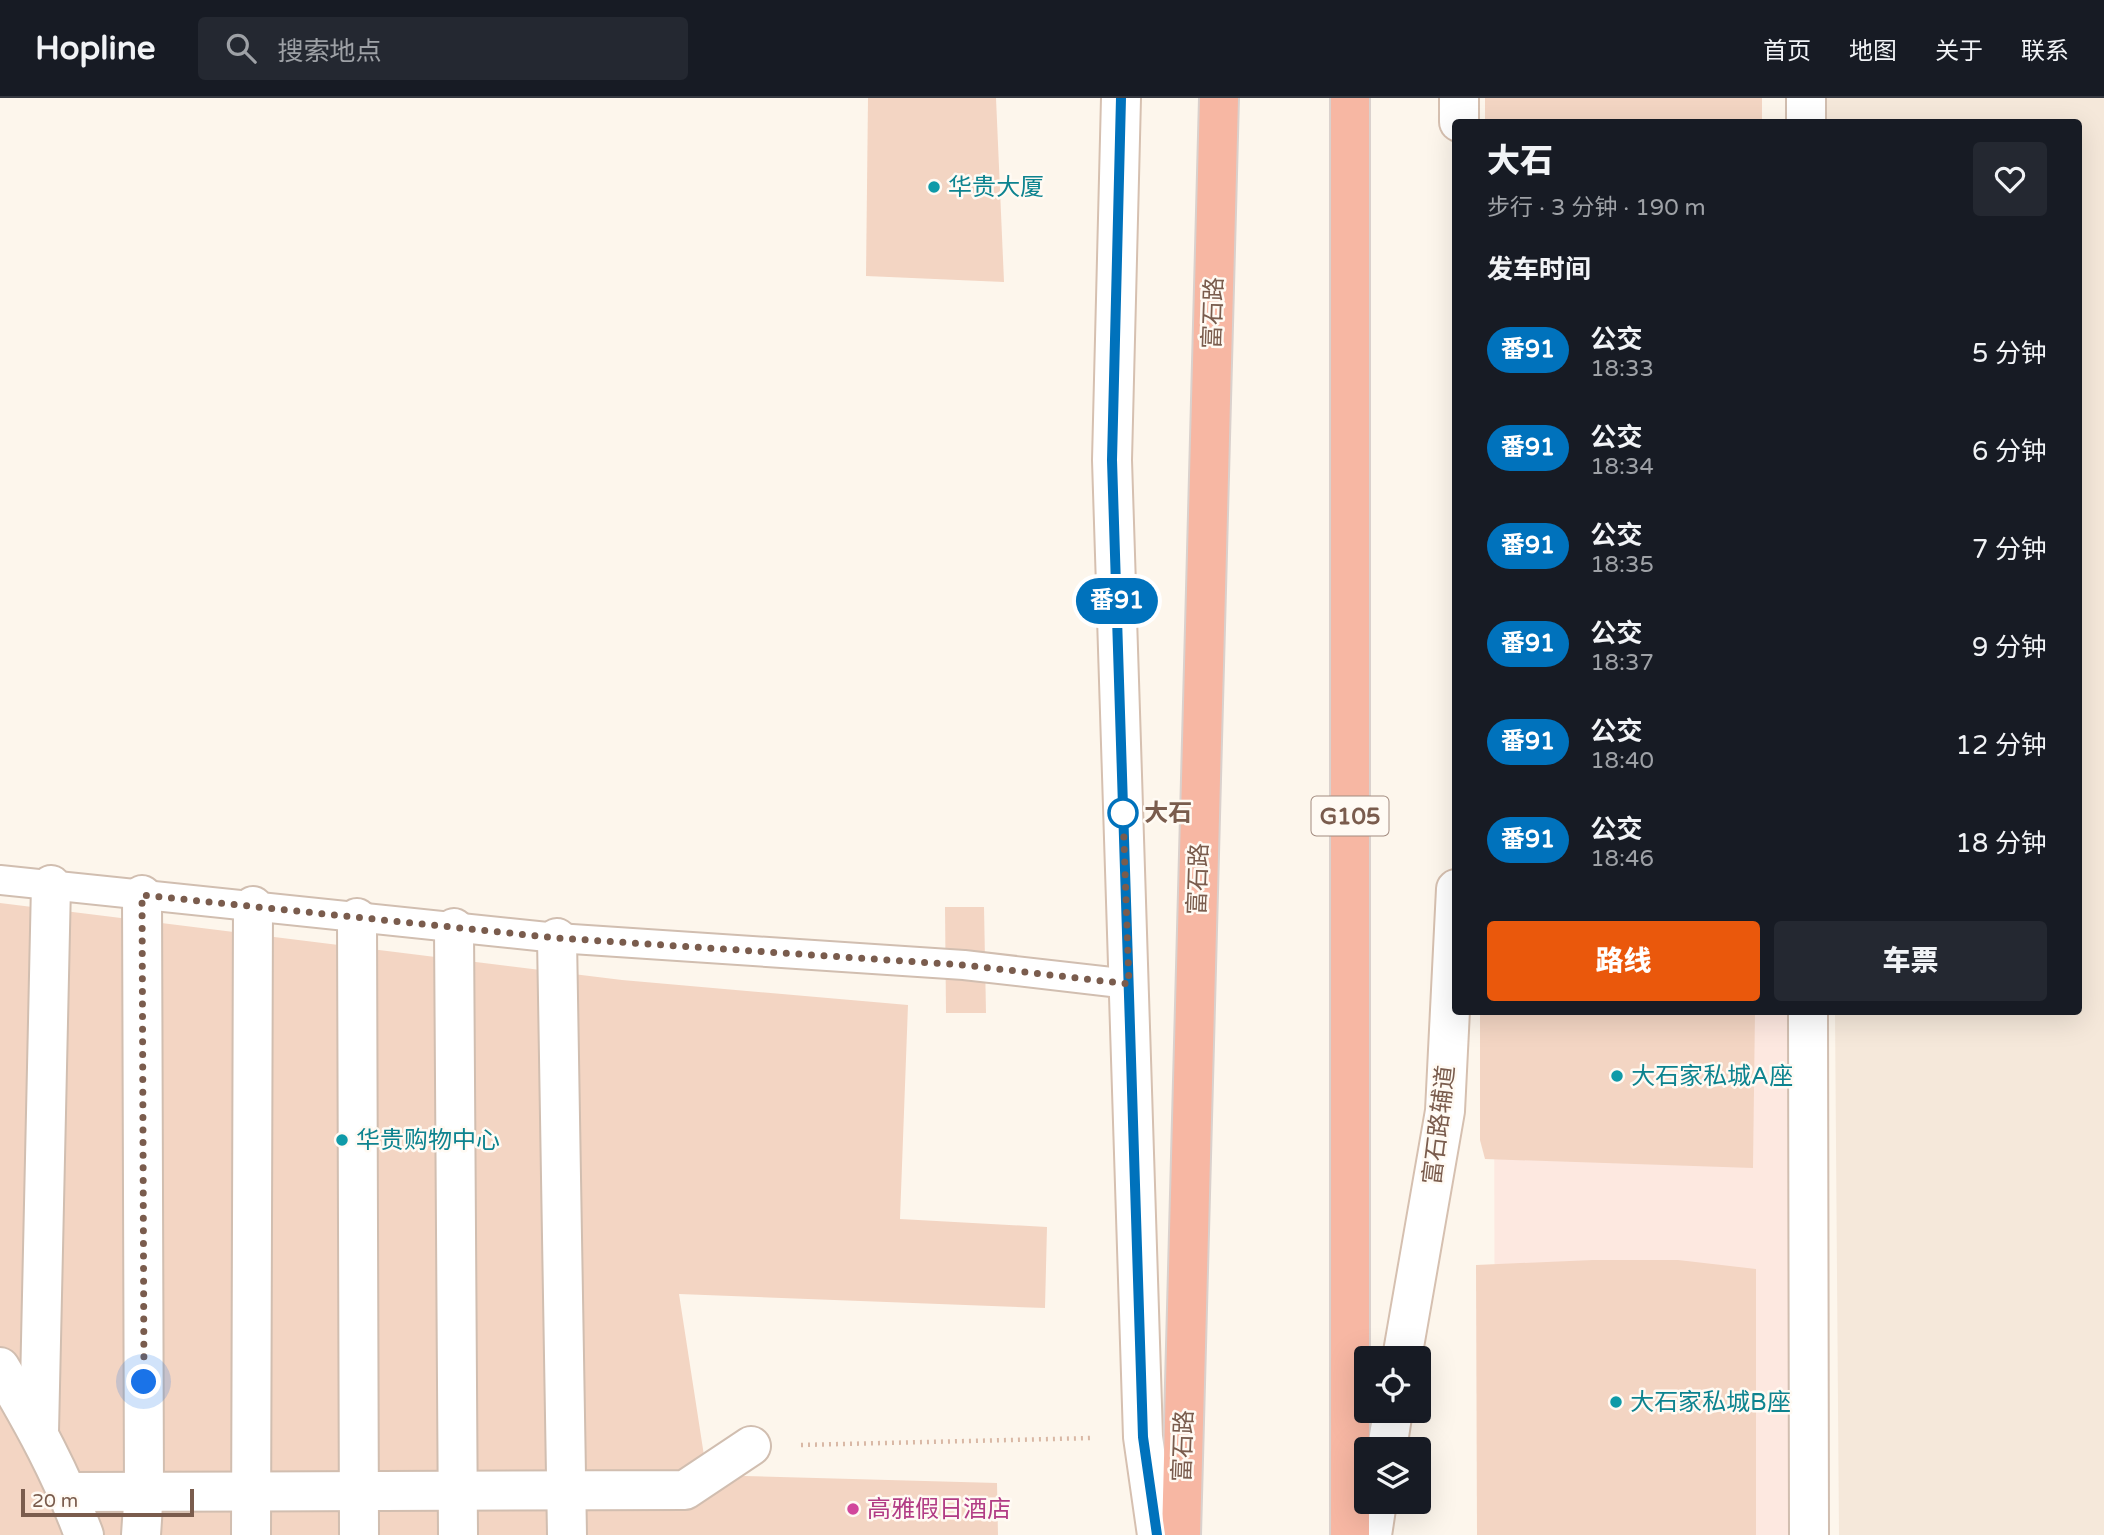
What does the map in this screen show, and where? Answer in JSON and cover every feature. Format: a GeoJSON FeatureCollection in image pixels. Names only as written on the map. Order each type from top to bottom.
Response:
{"type":"FeatureCollection","features":[{"type":"Feature","properties":{"kind":"highway","name":"富石路"},"geometry":{"type":"LineString","coordinates":[[1181,1535],[1219,98]]}},
{"type":"Feature","properties":{"kind":"highway","name":"G105"},"geometry":{"type":"LineString","coordinates":[[1350,98],[1350,1535]]}},
{"type":"Feature","properties":{"kind":"street"},"geometry":{"type":"LineString","coordinates":[[1121,98],[1112,460],[1143,1437],[1157,1535]]}},
{"type":"Feature","properties":{"kind":"street"},"geometry":{"type":"LineString","coordinates":[[1459,98],[1459,119]]}},
{"type":"Feature","properties":{"kind":"street"},"geometry":{"type":"LineString","coordinates":[[1806,98],[1806,119]]}},
{"type":"Feature","properties":{"kind":"street"},"geometry":{"type":"LineString","coordinates":[[39,1432],[51,885]]}},
{"type":"Feature","properties":{"kind":"street"},"geometry":{"type":"LineString","coordinates":[[141,1535],[144,1490],[142,895]]}},
{"type":"Feature","properties":{"kind":"street"},"geometry":{"type":"LineString","coordinates":[[251,1535],[253,906]]}},
{"type":"Feature","properties":{"kind":"street"},"geometry":{"type":"LineString","coordinates":[[356,918],[359,1535]]}},
{"type":"Feature","properties":{"kind":"street"},"geometry":{"type":"LineString","coordinates":[[454,928],[458,1535]]}},
{"type":"Feature","properties":{"kind":"street"},"geometry":{"type":"LineString","coordinates":[[557,938],[567,1535]]}},
{"type":"Feature","properties":{"kind":"street","name":"富石路辅道"},"geometry":{"type":"LineString","coordinates":[[1404,1346],[1445,1111],[1452,970]]}},
{"type":"Feature","properties":{"kind":"street"},"geometry":{"type":"LineString","coordinates":[[1808,1015],[1809,1535]]}},
{"type":"Feature","properties":{"kind":"street"},"geometry":{"type":"LineString","coordinates":[[0,1367],[39,1432],[68,1492],[84,1535]]}},
{"type":"Feature","properties":{"kind":"street"},"geometry":{"type":"LineString","coordinates":[[68,1492],[685,1490],[751,1446]]}},
{"type":"Feature","properties":{"kind":"street"},"geometry":{"type":"LineString","coordinates":[[1372,1535],[1375,1514]]}},
{"type":"Feature","properties":{"kind":"lane"},"geometry":{"type":"LineString","coordinates":[[0,880],[557,938],[964,965],[1129,984]]}},
{"type":"Feature","properties":{"kind":"path"},"geometry":{"type":"LineString","coordinates":[[751,1446],[1143,1437]]}},
{"type":"Feature","properties":{"kind":"shaded area"},"geometry":{"type":"Polygon","coordinates":[[[1827,98],[2104,98],[2104,1535],[1839,1535],[1835,1015],[2082,1015],[2082,119],[1827,119],[1827,98]]]}},
{"type":"Feature","properties":{"kind":"shaded area"},"geometry":{"type":"Polygon","coordinates":[[[1494,1015],[1805,1015],[1803,1535],[1495,1535],[1494,1015]]]}},
{"type":"Feature","properties":{"kind":"building","name":"华贵大厦"},"geometry":{"type":"Polygon","coordinates":[[[868,98],[996,98],[1004,282],[866,276],[868,98]]]}},
{"type":"Feature","properties":{"kind":"building"},"geometry":{"type":"Polygon","coordinates":[[[1485,98],[1762,98],[1762,119],[1485,119],[1485,98]]]}},
{"type":"Feature","properties":{"kind":"building","name":"华贵购物中心"},"geometry":{"type":"Polygon","coordinates":[[[0,903],[622,980],[908,1005],[900,1219],[1047,1227],[1045,1308],[679,1294],[707,1475],[997,1483],[998,1535],[0,1535],[0,903]]]}},
{"type":"Feature","properties":{"kind":"building"},"geometry":{"type":"Polygon","coordinates":[[[945,907],[984,907],[986,1013],[946,1013],[945,907]]]}},
{"type":"Feature","properties":{"kind":"building","name":"大石家私城A座"},"geometry":{"type":"Polygon","coordinates":[[[1480,1015],[1755,1015],[1753,1168],[1485,1159],[1480,1140],[1480,1015]]]}},
{"type":"Feature","properties":{"kind":"building","name":"大石家私城B座"},"geometry":{"type":"Polygon","coordinates":[[[1593,1260],[1678,1260],[1756,1269],[1756,1535],[1477,1535],[1476,1265],[1593,1260]]]}},
{"type":"Feature","properties":{"kind":"bus line","name":"番91"},"geometry":{"type":"LineString","coordinates":[[1121,98],[1112,460],[1143,1437],[1157,1535]]}},
{"type":"Feature","properties":{"kind":"place","name":"华贵大厦"},"geometry":{"type":"Point","coordinates":[934,187]}},
{"type":"Feature","properties":{"kind":"place","name":"大石"},"geometry":{"type":"Point","coordinates":[1123,813]}},
{"type":"Feature","properties":{"kind":"place","name":"大石家私城A座"},"geometry":{"type":"Point","coordinates":[1617,1076]}},
{"type":"Feature","properties":{"kind":"place","name":"华贵购物中心"},"geometry":{"type":"Point","coordinates":[342,1140]}},
{"type":"Feature","properties":{"kind":"place","name":"大石家私城B座"},"geometry":{"type":"Point","coordinates":[1616,1402]}},
{"type":"Feature","properties":{"kind":"place","name":"高雅假日酒店"},"geometry":{"type":"Point","coordinates":[853,1509]}},
{"type":"Feature","properties":{"kind":"route"},"geometry":{"type":"LineString","coordinates":[[144,1382],[142,895],[557,938],[964,965],[1129,984],[1123,813]]}}]}
